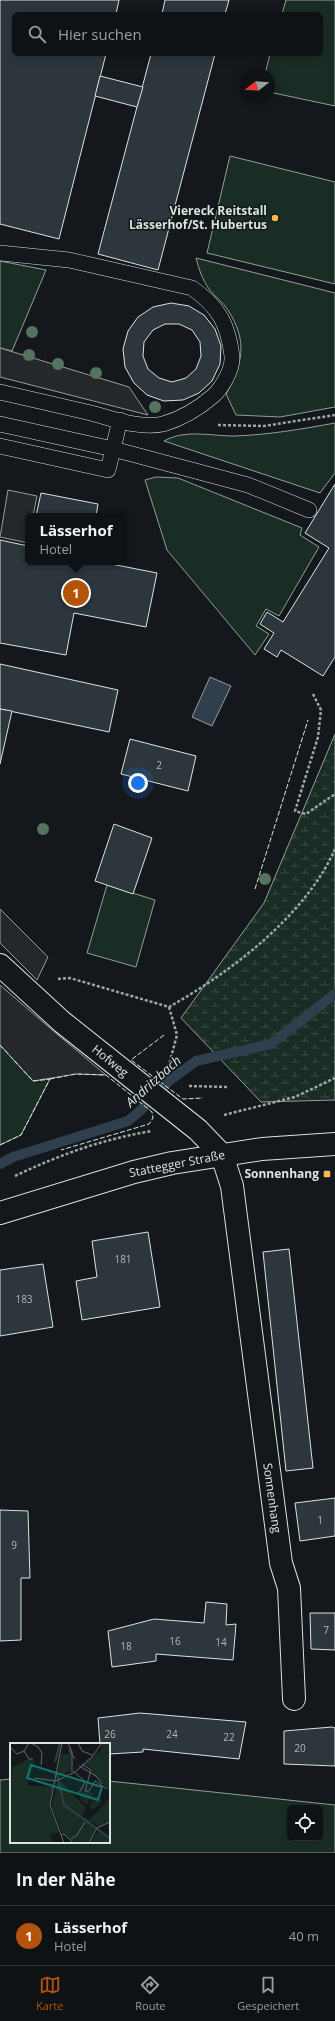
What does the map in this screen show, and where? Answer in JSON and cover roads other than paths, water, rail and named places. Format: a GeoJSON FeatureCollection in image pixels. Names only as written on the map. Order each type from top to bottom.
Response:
{"type":"FeatureCollection","features":[{"type":"Feature","properties":{"kind":"street","name":"Hofweg"},"geometry":{"type":"LineString","coordinates":[[0,965],[62,1022],[128,1076],[198,1130],[222,1155]]}},
{"type":"Feature","properties":{"kind":"street","name":"Stattegger Straße"},"geometry":{"type":"LineString","coordinates":[[0,1213],[134,1172],[172,1163],[262,1149],[335,1144]]}},
{"type":"Feature","properties":{"kind":"street","name":"Sonnenhang"},"geometry":{"type":"LineString","coordinates":[[222,1155],[232,1186],[281,1563],[289,1588],[294,1699]]}},
{"type":"Feature","properties":{"kind":"lane"},"geometry":{"type":"LineString","coordinates":[[0,253],[69,260],[180,284],[192,288],[208,299],[220,316],[229,337],[232,359],[227,374],[218,391],[201,406],[162,424],[138,425],[0,392]]}},
{"type":"Feature","properties":{"kind":"lane"},"geometry":{"type":"LineString","coordinates":[[0,446],[108,470],[120,420]]}},
{"type":"Feature","properties":{"kind":"lane"},"geometry":{"type":"LineString","coordinates":[[0,424],[113,449],[248,485],[309,510]]}},
{"type":"Feature","properties":{"kind":"water"},"geometry":{"type":"Polygon","coordinates":[[[210,677],[231,686],[212,726],[192,717],[210,677]]]}},
{"type":"Feature","properties":{"kind":"waterway","name":"Andritzbach"},"geometry":{"type":"LineString","coordinates":[[0,1164],[13,1157],[128,1121],[140,1111],[169,1081],[196,1061],[271,1044],[335,994]]}},
{"type":"Feature","properties":{"kind":"place","name":"Viereck Reitstall Lässerhof/St. Hubertus"},"geometry":{"type":"Point","coordinates":[275,218]}},
{"type":"Feature","properties":{"kind":"place","name":"Lässerhof"},"geometry":{"type":"Point","coordinates":[76,593]}},
{"type":"Feature","properties":{"kind":"place","name":"Sonnenhang"},"geometry":{"type":"Point","coordinates":[327,1174]}}]}
